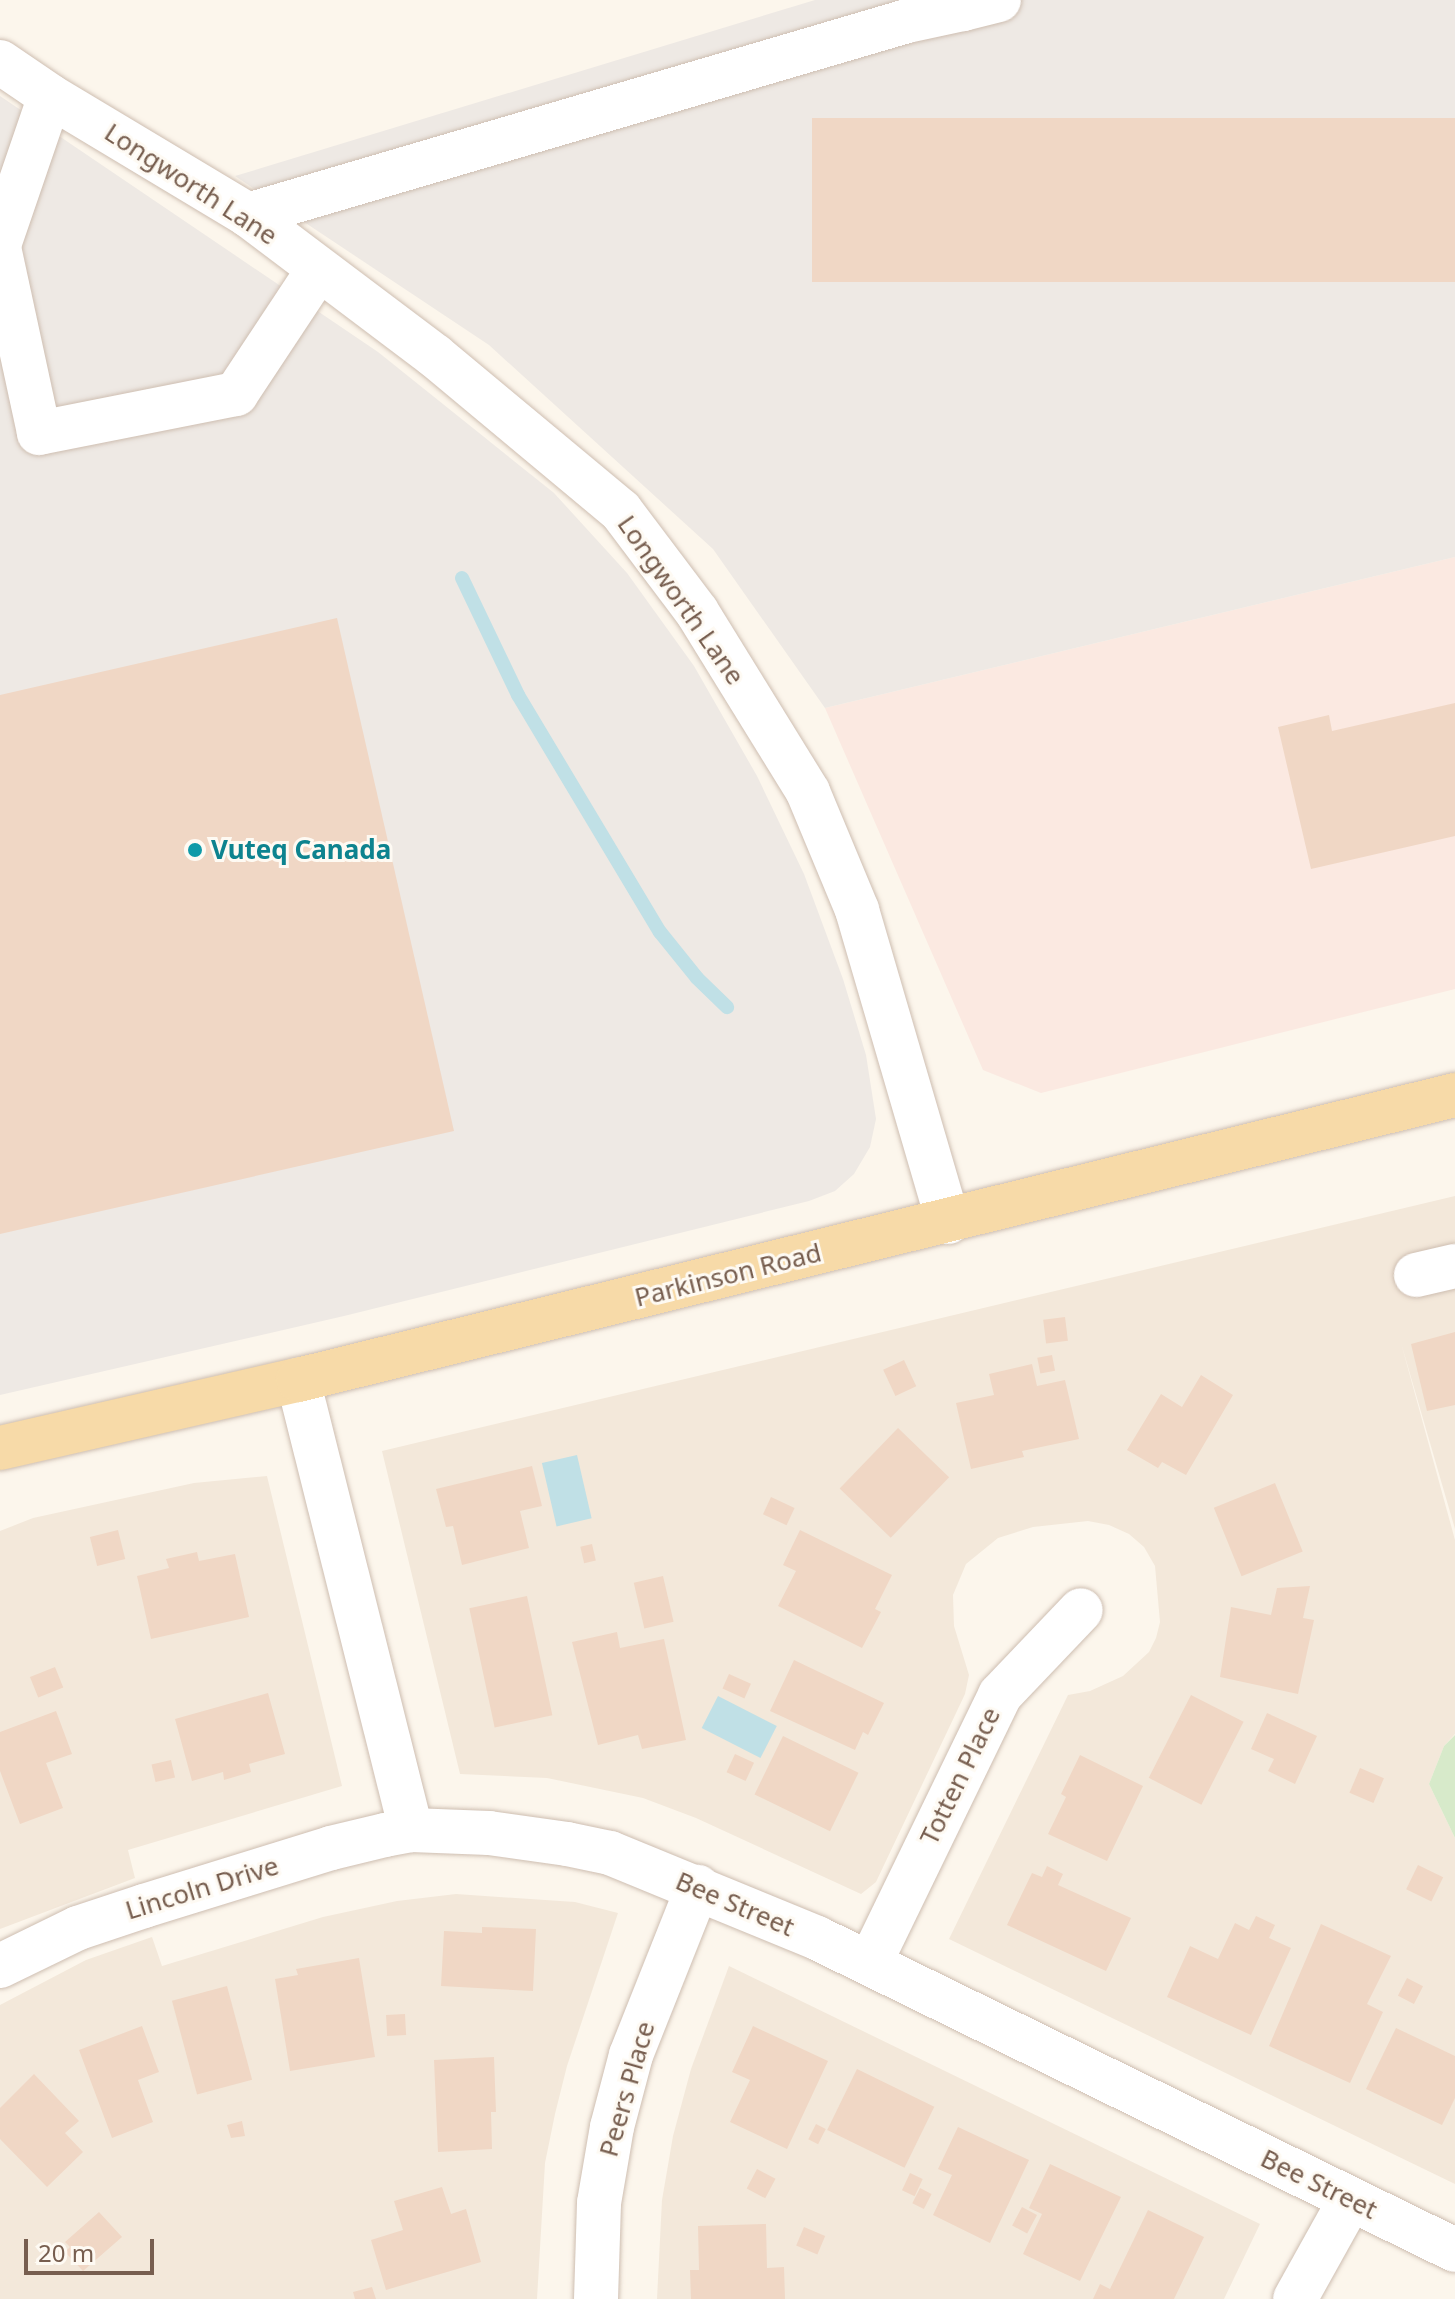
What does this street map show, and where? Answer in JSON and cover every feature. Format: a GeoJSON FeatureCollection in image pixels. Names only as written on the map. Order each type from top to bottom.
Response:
{"type":"FeatureCollection","features":[{"type":"Feature","properties":{"kind":"main road","name":"Parkinson Road"},"geometry":{"type":"LineString","coordinates":[[0,1448],[298,1380],[1455,1095]]}},
{"type":"Feature","properties":{"kind":"street"},"geometry":{"type":"LineString","coordinates":[[248,215],[974,3]]}},
{"type":"Feature","properties":{"kind":"street","name":"Longworth Lane"},"geometry":{"type":"LineString","coordinates":[[0,62],[50,96],[248,215],[435,356],[621,511],[697,612],[808,792],[852,897],[948,1222]]}},
{"type":"Feature","properties":{"kind":"street"},"geometry":{"type":"LineString","coordinates":[[0,242],[50,96]]}},
{"type":"Feature","properties":{"kind":"street"},"geometry":{"type":"LineString","coordinates":[[0,252],[39,433],[236,394],[318,270]]}},
{"type":"Feature","properties":{"kind":"street"},"geometry":{"type":"LineString","coordinates":[[298,1380],[411,1830]]}},
{"type":"Feature","properties":{"kind":"street","name":"Totten Place"},"geometry":{"type":"LineString","coordinates":[[870,1963],[1000,1695],[1081,1610]]}},
{"type":"Feature","properties":{"kind":"street","name":"Bee Street"},"geometry":{"type":"LineString","coordinates":[[411,1830],[489,1833],[567,1844],[610,1853],[698,1887],[870,1963],[1015,2032],[1455,2250]]}},
{"type":"Feature","properties":{"kind":"street","name":"Lincoln Drive"},"geometry":{"type":"LineString","coordinates":[[0,1966],[78,1928],[144,1906],[331,1848],[411,1830]]}},
{"type":"Feature","properties":{"kind":"street","name":"Peers Place"},"geometry":{"type":"LineString","coordinates":[[596,2299],[599,2203],[612,2127],[631,2055],[698,1887]]}},
{"type":"Feature","properties":{"kind":"street"},"geometry":{"type":"LineString","coordinates":[[1295,2299],[1350,2200]]}},
{"type":"Feature","properties":{"kind":"shaded area"},"geometry":{"type":"Polygon","coordinates":[[[815,0],[1455,0],[1455,557],[825,708],[713,549],[489,345],[235,176],[815,0]]]}},
{"type":"Feature","properties":{"kind":"shaded area"},"geometry":{"type":"Polygon","coordinates":[[[0,96],[378,352],[554,493],[627,573],[694,666],[757,776],[804,874],[843,979],[866,1055],[876,1119],[870,1147],[854,1174],[835,1191],[809,1201],[344,1316],[0,1395],[0,96]]]}},
{"type":"Feature","properties":{"kind":"shaded area"},"geometry":{"type":"Polygon","coordinates":[[[1455,557],[1455,989],[1041,1093],[983,1070],[825,708],[1455,557]]]}},
{"type":"Feature","properties":{"kind":"shaded area"},"geometry":{"type":"Polygon","coordinates":[[[1455,1196],[1455,1529],[1401,1343],[1455,1540],[1455,1734],[1444,1746],[1429,1784],[1455,1838],[1455,2184],[949,1939],[1068,1695],[1090,1691],[1123,1676],[1149,1652],[1156,1638],[1160,1622],[1155,1566],[1144,1547],[1129,1534],[1109,1525],[1088,1521],[1033,1527],[998,1538],[966,1564],[953,1595],[954,1626],[969,1675],[965,1694],[876,1882],[861,1894],[696,1818],[643,1798],[547,1778],[460,1774],[382,1451],[1455,1196]]]}},
{"type":"Feature","properties":{"kind":"shaded area"},"geometry":{"type":"Polygon","coordinates":[[[267,1476],[342,1786],[128,1850],[135,1878],[0,1929],[0,1531],[33,1518],[194,1483],[267,1476]]]}},
{"type":"Feature","properties":{"kind":"shaded area"},"geometry":{"type":"Polygon","coordinates":[[[456,1894],[575,1902],[618,1913],[567,2066],[555,2114],[545,2163],[537,2299],[0,2299],[0,2005],[86,1960],[152,1937],[162,1966],[323,1917],[397,1901],[456,1894]]]}},
{"type":"Feature","properties":{"kind":"shaded area"},"geometry":{"type":"Polygon","coordinates":[[[729,1966],[1260,2224],[1224,2299],[657,2299],[662,2200],[673,2136],[691,2069],[729,1966]]]}},
{"type":"Feature","properties":{"kind":"green space"},"geometry":{"type":"Polygon","coordinates":[[[1455,1735],[1455,1838],[1429,1784],[1444,1746],[1455,1735]]]}},
{"type":"Feature","properties":{"kind":"water"},"geometry":{"type":"Polygon","coordinates":[[[577,1455],[592,1518],[557,1526],[542,1463],[577,1455]]]}},
{"type":"Feature","properties":{"kind":"water"},"geometry":{"type":"Polygon","coordinates":[[[718,1696],[777,1726],[760,1758],[702,1728],[718,1696]]]}},
{"type":"Feature","properties":{"kind":"building"},"geometry":{"type":"Polygon","coordinates":[[[812,118],[1455,118],[1455,282],[812,282],[812,118]]]}},
{"type":"Feature","properties":{"kind":"building","name":"Vuteq Canada"},"geometry":{"type":"Polygon","coordinates":[[[337,618],[454,1131],[0,1234],[0,695],[337,618]]]}},
{"type":"Feature","properties":{"kind":"building"},"geometry":{"type":"Polygon","coordinates":[[[1455,703],[1455,836],[1311,869],[1278,727],[1329,715],[1332,731],[1455,703]]]}},
{"type":"Feature","properties":{"kind":"building"},"geometry":{"type":"Polygon","coordinates":[[[1065,1317],[1068,1341],[1046,1344],[1043,1320],[1065,1317]]]}},
{"type":"Feature","properties":{"kind":"building"},"geometry":{"type":"Polygon","coordinates":[[[1455,1332],[1455,1405],[1427,1411],[1411,1344],[1455,1332]]]}},
{"type":"Feature","properties":{"kind":"building"},"geometry":{"type":"Polygon","coordinates":[[[1052,1355],[1055,1371],[1040,1374],[1037,1358],[1052,1355]]]}},
{"type":"Feature","properties":{"kind":"building"},"geometry":{"type":"Polygon","coordinates":[[[904,1360],[916,1386],[895,1396],[883,1370],[904,1360]]]}},
{"type":"Feature","properties":{"kind":"building"},"geometry":{"type":"Polygon","coordinates":[[[1032,1364],[1037,1386],[1065,1380],[1079,1439],[1022,1451],[1024,1457],[971,1469],[956,1403],[994,1395],[989,1374],[1032,1364]]]}},
{"type":"Feature","properties":{"kind":"building"},"geometry":{"type":"Polygon","coordinates":[[[1201,1375],[1233,1395],[1186,1475],[1162,1462],[1158,1468],[1127,1450],[1161,1394],[1182,1407],[1201,1375]]]}},
{"type":"Feature","properties":{"kind":"building"},"geometry":{"type":"Polygon","coordinates":[[[898,1428],[949,1477],[891,1538],[840,1488],[898,1428]]]}},
{"type":"Feature","properties":{"kind":"building"},"geometry":{"type":"Polygon","coordinates":[[[532,1466],[542,1506],[520,1511],[529,1548],[462,1565],[453,1526],[446,1527],[436,1489],[532,1466]]]}},
{"type":"Feature","properties":{"kind":"building"},"geometry":{"type":"Polygon","coordinates":[[[1275,1483],[1303,1552],[1242,1576],[1214,1508],[1275,1483]]]}},
{"type":"Feature","properties":{"kind":"building"},"geometry":{"type":"Polygon","coordinates":[[[771,1497],[795,1508],[787,1525],[763,1514],[771,1497]]]}},
{"type":"Feature","properties":{"kind":"building"},"geometry":{"type":"Polygon","coordinates":[[[118,1530],[125,1559],[97,1566],[90,1537],[118,1530]]]}},
{"type":"Feature","properties":{"kind":"building"},"geometry":{"type":"Polygon","coordinates":[[[800,1530],[892,1575],[875,1609],[881,1612],[862,1648],[778,1606],[796,1571],[783,1565],[800,1530]]]}},
{"type":"Feature","properties":{"kind":"building"},"geometry":{"type":"Polygon","coordinates":[[[592,1544],[596,1561],[584,1563],[580,1547],[592,1544]]]}},
{"type":"Feature","properties":{"kind":"building"},"geometry":{"type":"Polygon","coordinates":[[[197,1552],[199,1561],[235,1554],[249,1617],[151,1639],[137,1576],[169,1568],[166,1559],[197,1552]]]}},
{"type":"Feature","properties":{"kind":"building"},"geometry":{"type":"Polygon","coordinates":[[[663,1576],[674,1622],[644,1629],[634,1583],[663,1576]]]}},
{"type":"Feature","properties":{"kind":"building"},"geometry":{"type":"Polygon","coordinates":[[[1310,1586],[1303,1618],[1314,1620],[1298,1694],[1220,1677],[1231,1607],[1271,1615],[1277,1588],[1310,1586]]]}},
{"type":"Feature","properties":{"kind":"building"},"geometry":{"type":"Polygon","coordinates":[[[527,1596],[552,1715],[495,1728],[469,1608],[527,1596]]]}},
{"type":"Feature","properties":{"kind":"building"},"geometry":{"type":"Polygon","coordinates":[[[617,1632],[620,1648],[664,1639],[686,1740],[642,1749],[638,1735],[598,1745],[572,1642],[617,1632]]]}},
{"type":"Feature","properties":{"kind":"building"},"geometry":{"type":"Polygon","coordinates":[[[794,1660],[884,1703],[868,1735],[863,1732],[855,1750],[770,1711],[794,1660]]]}},
{"type":"Feature","properties":{"kind":"building"},"geometry":{"type":"Polygon","coordinates":[[[55,1667],[63,1687],[38,1698],[30,1677],[55,1667]]]}},
{"type":"Feature","properties":{"kind":"building"},"geometry":{"type":"Polygon","coordinates":[[[729,1674],[751,1684],[744,1698],[722,1689],[729,1674]]]}},
{"type":"Feature","properties":{"kind":"building"},"geometry":{"type":"Polygon","coordinates":[[[268,1693],[285,1754],[249,1764],[251,1772],[224,1780],[223,1772],[192,1781],[175,1719],[268,1693]]]}},
{"type":"Feature","properties":{"kind":"building"},"geometry":{"type":"Polygon","coordinates":[[[1191,1695],[1244,1722],[1201,1805],[1149,1778],[1191,1695]]]}},
{"type":"Feature","properties":{"kind":"building"},"geometry":{"type":"Polygon","coordinates":[[[56,1711],[72,1754],[46,1763],[63,1808],[20,1824],[0,1771],[0,1732],[56,1711]]]}},
{"type":"Feature","properties":{"kind":"building"},"geometry":{"type":"Polygon","coordinates":[[[1267,1713],[1317,1736],[1295,1784],[1268,1771],[1274,1759],[1251,1749],[1267,1713]]]}},
{"type":"Feature","properties":{"kind":"building"},"geometry":{"type":"Polygon","coordinates":[[[783,1736],[858,1773],[830,1831],[755,1794],[783,1736]]]}},
{"type":"Feature","properties":{"kind":"building"},"geometry":{"type":"Polygon","coordinates":[[[735,1754],[754,1763],[746,1781],[727,1772],[735,1754]]]}},
{"type":"Feature","properties":{"kind":"building"},"geometry":{"type":"Polygon","coordinates":[[[1080,1755],[1143,1786],[1107,1861],[1048,1834],[1066,1797],[1061,1794],[1080,1755]]]}},
{"type":"Feature","properties":{"kind":"building"},"geometry":{"type":"Polygon","coordinates":[[[171,1760],[175,1778],[156,1782],[152,1764],[171,1760]]]}},
{"type":"Feature","properties":{"kind":"building"},"geometry":{"type":"Polygon","coordinates":[[[1360,1768],[1384,1778],[1373,1803],[1349,1793],[1360,1768]]]}},
{"type":"Feature","properties":{"kind":"building"},"geometry":{"type":"Polygon","coordinates":[[[1418,1865],[1443,1877],[1431,1902],[1406,1889],[1418,1865]]]}},
{"type":"Feature","properties":{"kind":"building"},"geometry":{"type":"Polygon","coordinates":[[[1047,1866],[1063,1874],[1058,1885],[1131,1918],[1106,1971],[1007,1925],[1032,1873],[1042,1877],[1047,1866]]]}},
{"type":"Feature","properties":{"kind":"building"},"geometry":{"type":"Polygon","coordinates":[[[1256,1916],[1275,1925],[1269,1938],[1291,1948],[1251,2035],[1167,1997],[1190,1946],[1218,1959],[1235,1923],[1249,1930],[1256,1916]]]}},
{"type":"Feature","properties":{"kind":"building"},"geometry":{"type":"Polygon","coordinates":[[[1321,1924],[1391,1956],[1367,2004],[1383,2012],[1350,2083],[1269,2046],[1321,1924]]]}},
{"type":"Feature","properties":{"kind":"building"},"geometry":{"type":"Polygon","coordinates":[[[482,1927],[536,1929],[533,1991],[441,1986],[444,1931],[482,1933],[482,1927]]]}},
{"type":"Feature","properties":{"kind":"building"},"geometry":{"type":"Polygon","coordinates":[[[359,1958],[375,2057],[290,2071],[275,1979],[298,1975],[296,1969],[359,1958]]]}},
{"type":"Feature","properties":{"kind":"building"},"geometry":{"type":"Polygon","coordinates":[[[1407,1978],[1423,1986],[1414,2004],[1398,1996],[1407,1978]]]}},
{"type":"Feature","properties":{"kind":"building"},"geometry":{"type":"Polygon","coordinates":[[[227,1986],[252,2080],[197,2094],[172,2001],[227,1986]]]}},
{"type":"Feature","properties":{"kind":"building"},"geometry":{"type":"Polygon","coordinates":[[[405,2014],[406,2035],[387,2036],[386,2015],[405,2014]]]}},
{"type":"Feature","properties":{"kind":"building"},"geometry":{"type":"Polygon","coordinates":[[[142,2026],[159,2072],[138,2080],[153,2122],[112,2138],[79,2050],[142,2026]]]}},
{"type":"Feature","properties":{"kind":"building"},"geometry":{"type":"Polygon","coordinates":[[[753,2026],[828,2061],[787,2149],[730,2122],[750,2080],[732,2072],[753,2026]]]}},
{"type":"Feature","properties":{"kind":"building"},"geometry":{"type":"Polygon","coordinates":[[[1396,2028],[1455,2056],[1455,2098],[1442,2125],[1366,2089],[1396,2028]]]}},
{"type":"Feature","properties":{"kind":"building"},"geometry":{"type":"Polygon","coordinates":[[[494,2057],[496,2112],[491,2112],[492,2149],[438,2152],[434,2060],[494,2057]]]}},
{"type":"Feature","properties":{"kind":"building"},"geometry":{"type":"Polygon","coordinates":[[[857,2069],[934,2107],[904,2168],[827,2130],[857,2069]]]}},
{"type":"Feature","properties":{"kind":"building"},"geometry":{"type":"Polygon","coordinates":[[[34,2074],[79,2121],[65,2133],[83,2152],[47,2187],[0,2139],[0,2108],[34,2074]]]}},
{"type":"Feature","properties":{"kind":"building"},"geometry":{"type":"Polygon","coordinates":[[[242,2121],[245,2136],[231,2138],[227,2125],[242,2121]]]}},
{"type":"Feature","properties":{"kind":"building"},"geometry":{"type":"Polygon","coordinates":[[[816,2124],[826,2129],[818,2144],[808,2139],[816,2124]]]}},
{"type":"Feature","properties":{"kind":"building"},"geometry":{"type":"Polygon","coordinates":[[[958,2127],[1029,2160],[990,2243],[933,2215],[952,2175],[938,2169],[958,2127]]]}},
{"type":"Feature","properties":{"kind":"building"},"geometry":{"type":"Polygon","coordinates":[[[1050,2164],[1121,2197],[1080,2281],[1023,2254],[1042,2214],[1029,2208],[1050,2164]]]}},
{"type":"Feature","properties":{"kind":"building"},"geometry":{"type":"Polygon","coordinates":[[[757,2169],[776,2179],[765,2198],[747,2188],[757,2169]]]}},
{"type":"Feature","properties":{"kind":"building"},"geometry":{"type":"Polygon","coordinates":[[[910,2173],[923,2179],[915,2196],[902,2190],[910,2173]]]}},
{"type":"Feature","properties":{"kind":"building"},"geometry":{"type":"Polygon","coordinates":[[[442,2187],[451,2214],[466,2209],[481,2262],[386,2290],[371,2240],[403,2230],[394,2201],[442,2187]]]}},
{"type":"Feature","properties":{"kind":"building"},"geometry":{"type":"Polygon","coordinates":[[[920,2188],[932,2194],[924,2209],[912,2203],[920,2188]]]}},
{"type":"Feature","properties":{"kind":"building"},"geometry":{"type":"Polygon","coordinates":[[[1022,2207],[1037,2215],[1027,2234],[1012,2226],[1022,2207]]]}},
{"type":"Feature","properties":{"kind":"building"},"geometry":{"type":"Polygon","coordinates":[[[1148,2210],[1204,2237],[1174,2299],[1093,2299],[1100,2284],[1110,2289],[1148,2210]]]}},
{"type":"Feature","properties":{"kind":"building"},"geometry":{"type":"Polygon","coordinates":[[[99,2212],[122,2237],[83,2271],[65,2252],[70,2247],[65,2242],[99,2212]]]}},
{"type":"Feature","properties":{"kind":"building"},"geometry":{"type":"Polygon","coordinates":[[[766,2224],[767,2268],[784,2267],[785,2299],[691,2299],[690,2270],[699,2270],[698,2226],[766,2224]]]}},
{"type":"Feature","properties":{"kind":"building"},"geometry":{"type":"Polygon","coordinates":[[[804,2227],[825,2236],[817,2254],[796,2245],[804,2227]]]}},
{"type":"Feature","properties":{"kind":"building"},"geometry":{"type":"Polygon","coordinates":[[[372,2287],[376,2299],[355,2299],[353,2292],[372,2287]]]}},
{"type":"Feature","properties":{"kind":"waterway"},"geometry":{"type":"LineString","coordinates":[[462,578],[518,695],[660,932],[697,978],[727,1007]]}},
{"type":"Feature","properties":{"kind":"place","name":"Vuteq Canada"},"geometry":{"type":"Point","coordinates":[195,850]}}]}
